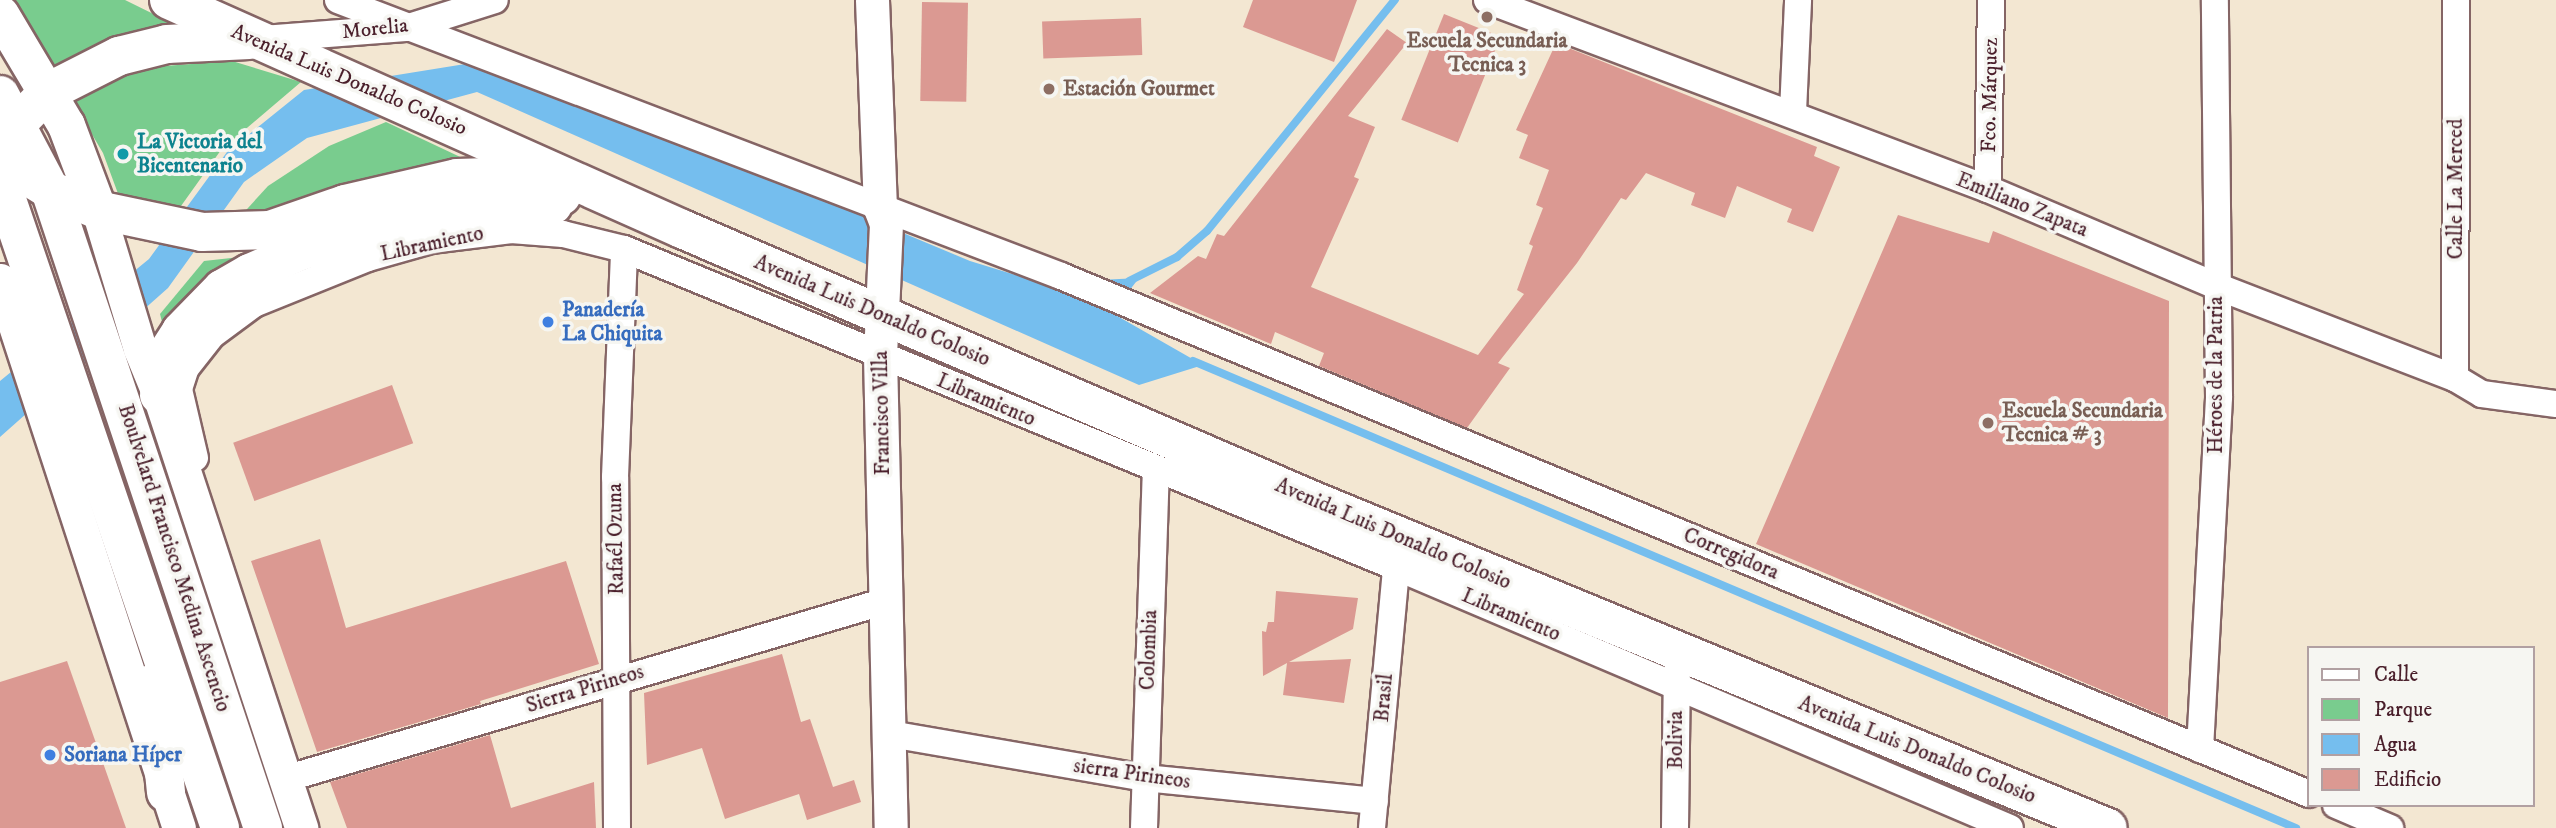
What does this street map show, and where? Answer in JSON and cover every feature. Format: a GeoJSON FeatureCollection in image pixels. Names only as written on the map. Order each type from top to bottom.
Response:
{"type":"FeatureCollection","features":[{"type":"Feature","properties":{"kind":"main road","name":"Avenida Luis Donaldo Colosio"},"geometry":{"type":"LineString","coordinates":[[169,0],[251,39],[434,116],[682,229]]}},
{"type":"Feature","properties":{"kind":"main road"},"geometry":{"type":"LineString","coordinates":[[0,14],[48,92],[111,213]]}},
{"type":"Feature","properties":{"kind":"main road"},"geometry":{"type":"LineString","coordinates":[[5,119],[48,92],[118,56],[167,44],[251,39]]}},
{"type":"Feature","properties":{"kind":"main road","name":"Boulvelard Francisco Medina Ascencio"},"geometry":{"type":"LineString","coordinates":[[5,119],[50,190],[85,288],[263,828]]}},
{"type":"Feature","properties":{"kind":"main road"},"geometry":{"type":"LineString","coordinates":[[0,159],[50,190],[111,213]]}},
{"type":"Feature","properties":{"kind":"main road","name":"Avenida Luis Donaldo Colosio"},"geometry":{"type":"LineString","coordinates":[[111,213],[202,232],[242,233],[270,230],[345,204],[457,178],[488,177],[682,229],[882,300],[1311,517],[1677,668],[2108,828]]}},
{"type":"Feature","properties":{"kind":"main road","name":"Boulvelard Francisco Medina Ascencio"},"geometry":{"type":"LineString","coordinates":[[0,179],[31,321],[80,408],[220,828]]}},
{"type":"Feature","properties":{"kind":"main road"},"geometry":{"type":"LineString","coordinates":[[159,395],[165,356],[181,331],[222,289],[303,250],[406,218],[455,209],[588,203]]}},
{"type":"Feature","properties":{"kind":"main road"},"geometry":{"type":"LineString","coordinates":[[146,607],[166,792]]}},
{"type":"Feature","properties":{"kind":"street","name":"Corregidora"},"geometry":{"type":"LineString","coordinates":[[338,0],[883,216],[1061,276],[2308,794]]}},
{"type":"Feature","properties":{"kind":"street","name":"Morelia"},"geometry":{"type":"LineString","coordinates":[[251,39],[406,28],[495,0]]}},
{"type":"Feature","properties":{"kind":"street","name":"Francisco Villa"},"geometry":{"type":"LineString","coordinates":[[872,0],[883,216],[880,356],[891,828]]}},
{"type":"Feature","properties":{"kind":"street","name":"Emiliano Zapata"},"geometry":{"type":"LineString","coordinates":[[1487,0],[1540,9],[1988,189],[2216,286],[2455,378],[2482,394],[2556,404]]}},
{"type":"Feature","properties":{"kind":"street"},"geometry":{"type":"LineString","coordinates":[[1793,112],[1798,0]]}},
{"type":"Feature","properties":{"kind":"street","name":"Fco. Márquez"},"geometry":{"type":"LineString","coordinates":[[1988,189],[1991,0]]}},
{"type":"Feature","properties":{"kind":"street","name":"Héroes de la Patria"},"geometry":{"type":"LineString","coordinates":[[2200,749],[2219,397],[2215,0]]}},
{"type":"Feature","properties":{"kind":"street","name":"Calle La Merced"},"geometry":{"type":"LineString","coordinates":[[2455,378],[2456,0]]}},
{"type":"Feature","properties":{"kind":"street"},"geometry":{"type":"LineString","coordinates":[[111,213],[112,259],[302,828]]}},
{"type":"Feature","properties":{"kind":"street","name":"Libramiento"},"geometry":{"type":"LineString","coordinates":[[226,600],[217,540],[179,389],[186,368],[212,335],[254,304],[346,266],[430,240],[511,230],[563,234],[624,249],[1156,471],[1311,517],[1396,567],[1677,668],[1968,819],[2010,828]]}},
{"type":"Feature","properties":{"kind":"street","name":"Rafaél Ozuna"},"geometry":{"type":"LineString","coordinates":[[617,828],[615,477],[624,249]]}},
{"type":"Feature","properties":{"kind":"street"},"geometry":{"type":"LineString","coordinates":[[0,281],[31,321],[48,428],[179,828]]}},
{"type":"Feature","properties":{"kind":"street","name":"Colombia"},"geometry":{"type":"LineString","coordinates":[[1144,828],[1156,471]]}},
{"type":"Feature","properties":{"kind":"street","name":"Brasil"},"geometry":{"type":"LineString","coordinates":[[1372,828],[1396,567]]}},
{"type":"Feature","properties":{"kind":"street","name":"Sierra Pirineos"},"geometry":{"type":"LineString","coordinates":[[285,779],[886,601]]}},
{"type":"Feature","properties":{"kind":"street","name":"Bolivia"},"geometry":{"type":"LineString","coordinates":[[1675,828],[1677,668]]}},
{"type":"Feature","properties":{"kind":"street","name":"sierra Pirineos"},"geometry":{"type":"LineString","coordinates":[[890,734],[1145,778],[1375,801]]}},
{"type":"Feature","properties":{"kind":"street"},"geometry":{"type":"LineString","coordinates":[[2341,807],[2390,828]]}},
{"type":"Feature","properties":{"kind":"green space"},"geometry":{"type":"Polygon","coordinates":[[[14,0],[125,0],[186,30],[99,48],[55,66],[14,0]]]}},
{"type":"Feature","properties":{"kind":"green space"},"geometry":{"type":"Polygon","coordinates":[[[232,61],[301,82],[221,150],[176,213],[120,199],[103,153],[70,97],[107,81],[164,66],[232,61]]]}},
{"type":"Feature","properties":{"kind":"green space"},"geometry":{"type":"Polygon","coordinates":[[[386,122],[473,163],[237,220],[268,186],[329,146],[386,122]]]}},
{"type":"Feature","properties":{"kind":"green space"},"geometry":{"type":"Polygon","coordinates":[[[266,254],[165,334],[160,314],[204,261],[266,254]]]}},
{"type":"Feature","properties":{"kind":"water"},"geometry":{"type":"Polygon","coordinates":[[[490,60],[970,261],[1041,283],[1139,278],[1112,313],[1203,365],[1139,385],[477,92],[307,138],[244,182],[168,288],[0,437],[0,381],[149,259],[227,152],[304,90],[490,60]]]}},
{"type":"Feature","properties":{"kind":"building"},"geometry":{"type":"Polygon","coordinates":[[[1253,0],[1357,0],[1334,62],[1243,27],[1253,0]]]}},
{"type":"Feature","properties":{"kind":"building"},"geometry":{"type":"Polygon","coordinates":[[[922,2],[968,3],[966,102],[920,101],[922,2]]]}},
{"type":"Feature","properties":{"kind":"building"},"geometry":{"type":"Polygon","coordinates":[[[1444,14],[1501,37],[1458,143],[1401,120],[1444,14]]]}},
{"type":"Feature","properties":{"kind":"building"},"geometry":{"type":"Polygon","coordinates":[[[1141,18],[1142,55],[1043,58],[1042,21],[1141,18]]]}},
{"type":"Feature","properties":{"kind":"building"},"geometry":{"type":"Polygon","coordinates":[[[1387,29],[1407,43],[1348,116],[1375,127],[1354,177],[1359,179],[1311,287],[1478,355],[1524,294],[1517,290],[1533,246],[1529,244],[1543,208],[1536,205],[1549,170],[1519,158],[1528,135],[1516,130],[1556,43],[1817,147],[1814,156],[1840,167],[1813,232],[1787,222],[1792,209],[1737,186],[1725,218],[1691,205],[1695,193],[1646,173],[1626,200],[1621,198],[1577,263],[1498,363],[1510,368],[1467,428],[1319,366],[1324,353],[1275,332],[1271,344],[1150,293],[1198,256],[1206,259],[1217,234],[1224,236],[1387,29]]]}},
{"type":"Feature","properties":{"kind":"building","name":"Escuela Secundaria Tecnica # 3"},"geometry":{"type":"Polygon","coordinates":[[[1898,215],[1989,243],[1993,231],[2169,301],[2168,718],[1756,544],[1898,215]]]}},
{"type":"Feature","properties":{"kind":"building"},"geometry":{"type":"Polygon","coordinates":[[[392,385],[413,443],[254,501],[233,443],[392,385]]]}},
{"type":"Feature","properties":{"kind":"building"},"geometry":{"type":"Polygon","coordinates":[[[320,539],[346,628],[566,561],[599,664],[480,701],[481,704],[317,752],[251,561],[320,539]]]}},
{"type":"Feature","properties":{"kind":"building"},"geometry":{"type":"Polygon","coordinates":[[[1276,591],[1358,598],[1353,629],[1289,662],[1351,659],[1344,703],[1283,695],[1287,663],[1263,676],[1262,631],[1266,632],[1268,622],[1274,622],[1276,591]]]}},
{"type":"Feature","properties":{"kind":"building"},"geometry":{"type":"Polygon","coordinates":[[[782,654],[801,722],[810,719],[833,787],[854,780],[861,802],[807,820],[799,794],[725,819],[702,748],[647,765],[644,693],[782,654]]]}},
{"type":"Feature","properties":{"kind":"building","name":"Soriana Híper"},"geometry":{"type":"Polygon","coordinates":[[[67,661],[126,828],[0,828],[0,682],[67,661]]]}},
{"type":"Feature","properties":{"kind":"building"},"geometry":{"type":"Polygon","coordinates":[[[490,735],[511,808],[594,782],[596,828],[347,828],[330,782],[490,735]]]}},
{"type":"Feature","properties":{"kind":"waterway"},"geometry":{"type":"LineString","coordinates":[[1129,281],[1177,257],[1207,231],[1395,0]]}},
{"type":"Feature","properties":{"kind":"waterway"},"geometry":{"type":"LineString","coordinates":[[1193,361],[2296,828]]}},
{"type":"Feature","properties":{"kind":"place","name":"Escuela Secundaria Tecnica 3"},"geometry":{"type":"Point","coordinates":[1487,17]}},
{"type":"Feature","properties":{"kind":"place","name":"Estación Gourmet"},"geometry":{"type":"Point","coordinates":[1049,89]}},
{"type":"Feature","properties":{"kind":"place","name":"La Victoria del Bicentenario"},"geometry":{"type":"Point","coordinates":[123,154]}},
{"type":"Feature","properties":{"kind":"place","name":"Panadería La Chiquita"},"geometry":{"type":"Point","coordinates":[548,322]}},
{"type":"Feature","properties":{"kind":"place","name":"Escuela Secundaria Tecnica # 3"},"geometry":{"type":"Point","coordinates":[1988,423]}},
{"type":"Feature","properties":{"kind":"place","name":"Soriana Híper"},"geometry":{"type":"Point","coordinates":[50,755]}}]}
